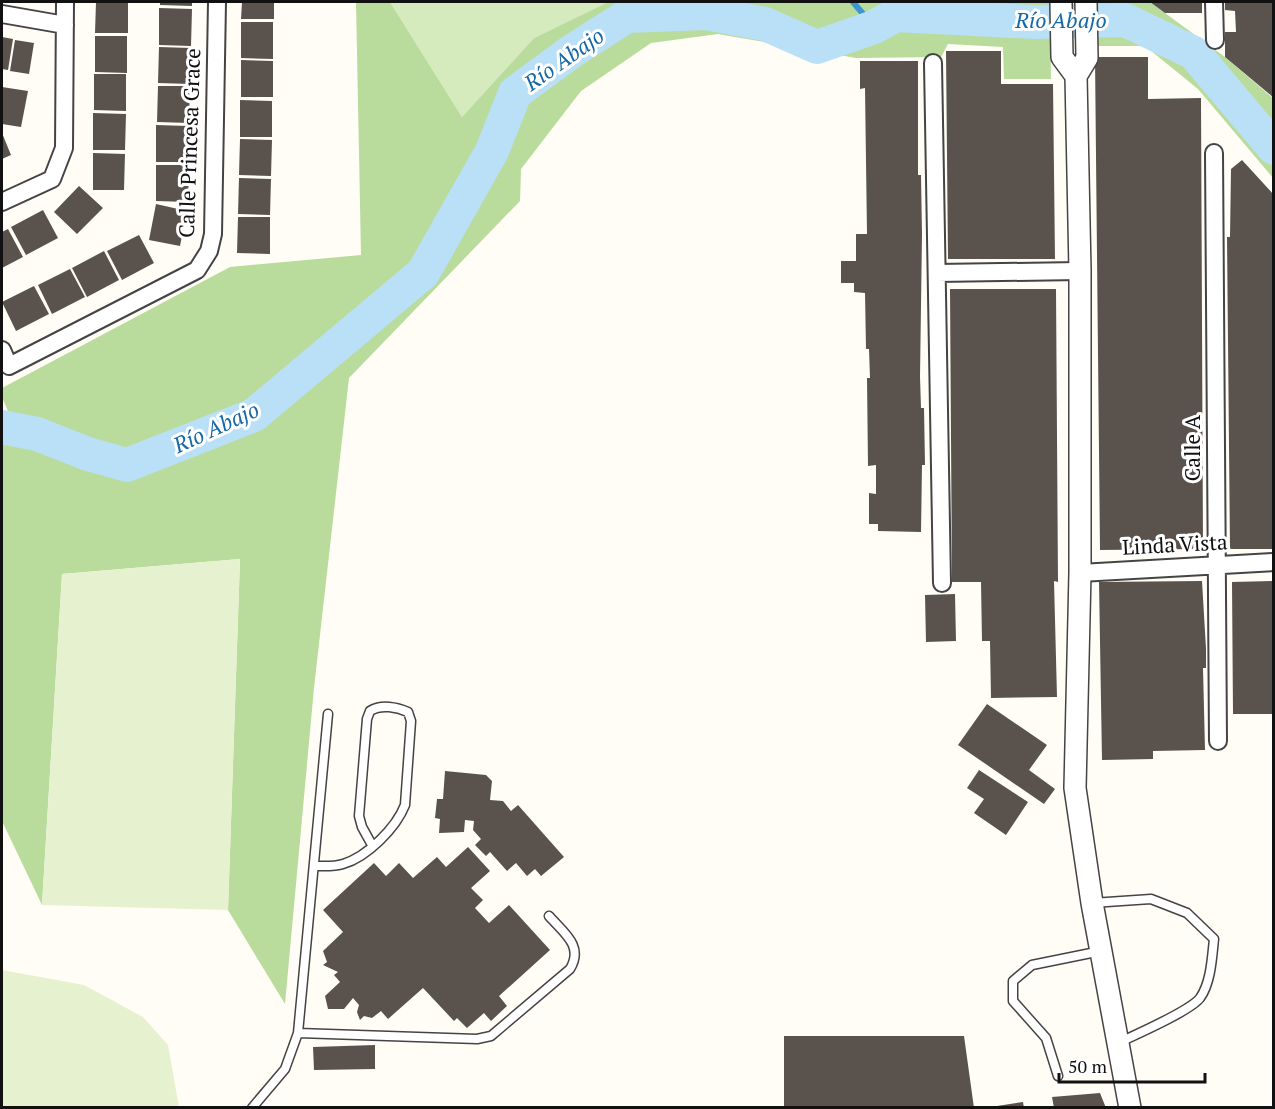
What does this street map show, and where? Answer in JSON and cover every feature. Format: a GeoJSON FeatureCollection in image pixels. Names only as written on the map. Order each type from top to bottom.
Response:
{"type":"FeatureCollection","features":[{"type":"Feature","properties":{"kind":"street"},"geometry":{"type":"LineString","coordinates":[[2,202],[52,179],[64,148],[65,2]]}},
{"type":"Feature","properties":{"kind":"street","name":"Calle Princesa Grace"},"geometry":{"type":"LineString","coordinates":[[2,350],[9,366],[197,270],[209,250],[213,234],[217,2]]}},
{"type":"Feature","properties":{"kind":"street"},"geometry":{"type":"LineString","coordinates":[[1061,2],[1062,57],[1076,76]]}},
{"type":"Feature","properties":{"kind":"street"},"geometry":{"type":"LineString","coordinates":[[1086,2],[1087,58],[1076,76],[1080,271],[1080,573],[1075,788],[1092,903],[1130,1107]]}},
{"type":"Feature","properties":{"kind":"street"},"geometry":{"type":"LineString","coordinates":[[1214,2],[1215,40]]}},
{"type":"Feature","properties":{"kind":"street"},"geometry":{"type":"LineString","coordinates":[[2,14],[65,26]]}},
{"type":"Feature","properties":{"kind":"street"},"geometry":{"type":"LineString","coordinates":[[933,63],[942,583]]}},
{"type":"Feature","properties":{"kind":"street","name":"Calle A"},"geometry":{"type":"LineString","coordinates":[[1214,153],[1218,741]]}},
{"type":"Feature","properties":{"kind":"street"},"geometry":{"type":"LineString","coordinates":[[937,273],[1080,271]]}},
{"type":"Feature","properties":{"kind":"street","name":"Linda Vista"},"geometry":{"type":"LineString","coordinates":[[1080,573],[1274,562]]}},
{"type":"Feature","properties":{"kind":"lane"},"geometry":{"type":"LineString","coordinates":[[314,866],[344,864],[372,845],[394,824],[405,805],[411,721],[408,712],[399,708],[377,706],[370,711],[367,719],[359,816],[372,845]]}},
{"type":"Feature","properties":{"kind":"lane"},"geometry":{"type":"LineString","coordinates":[[252,1107],[285,1069],[298,1033],[328,714]]}},
{"type":"Feature","properties":{"kind":"lane"},"geometry":{"type":"LineString","coordinates":[[1092,903],[1151,899],[1187,913],[1214,939],[1210,971],[1200,998],[1158,1025],[1118,1043]]}},
{"type":"Feature","properties":{"kind":"lane"},"geometry":{"type":"LineString","coordinates":[[298,1033],[477,1038],[490,1036],[570,969],[575,960],[577,951],[549,916]]}},
{"type":"Feature","properties":{"kind":"lane"},"geometry":{"type":"LineString","coordinates":[[1058,1076],[1046,1038],[1014,1001],[1013,981],[1032,965],[1101,951]]}},
{"type":"Feature","properties":{"kind":"green space"},"geometry":{"type":"Polygon","coordinates":[[[356,2],[390,2],[462,117],[534,38],[608,2],[1050,2],[1051,79],[1004,79],[1003,47],[948,44],[941,57],[856,58],[718,34],[651,43],[581,91],[521,169],[520,201],[349,378],[314,688],[285,1004],[228,910],[240,559],[62,574],[42,905],[2,821],[2,421],[10,416],[2,397],[2,388],[230,267],[361,255],[356,2]]]}},
{"type":"Feature","properties":{"kind":"green space"},"geometry":{"type":"Polygon","coordinates":[[[390,2],[608,2],[534,38],[462,117],[390,2]]]}},
{"type":"Feature","properties":{"kind":"green space"},"geometry":{"type":"Polygon","coordinates":[[[1092,2],[1150,2],[1225,57],[1273,98],[1273,178],[1198,89],[1145,46],[1092,46],[1092,2]]]}},
{"type":"Feature","properties":{"kind":"green space"},"geometry":{"type":"Polygon","coordinates":[[[240,559],[228,910],[42,905],[62,574],[240,559]]]}},
{"type":"Feature","properties":{"kind":"green space"},"geometry":{"type":"Polygon","coordinates":[[[2,970],[84,985],[143,1017],[168,1045],[179,1107],[2,1107],[2,970]]]}},
{"type":"Feature","properties":{"kind":"building"},"geometry":{"type":"Polygon","coordinates":[[[96,2],[128,2],[128,33],[95,33],[96,2]]]}},
{"type":"Feature","properties":{"kind":"building"},"geometry":{"type":"Polygon","coordinates":[[[160,2],[192,2],[192,6],[160,5],[160,2]]]}},
{"type":"Feature","properties":{"kind":"building"},"geometry":{"type":"Polygon","coordinates":[[[242,2],[274,2],[274,19],[241,19],[242,2]]]}},
{"type":"Feature","properties":{"kind":"building"},"geometry":{"type":"Polygon","coordinates":[[[1150,2],[1202,2],[1202,13],[1165,13],[1150,2]]]}},
{"type":"Feature","properties":{"kind":"building"},"geometry":{"type":"Polygon","coordinates":[[[1225,2],[1274,2],[1274,98],[1225,57],[1225,32],[1236,32],[1235,11],[1225,10],[1225,2]]]}},
{"type":"Feature","properties":{"kind":"building"},"geometry":{"type":"Polygon","coordinates":[[[159,8],[192,9],[191,46],[159,45],[159,8]]]}},
{"type":"Feature","properties":{"kind":"building"},"geometry":{"type":"Polygon","coordinates":[[[241,22],[273,22],[273,59],[241,58],[241,22]]]}},
{"type":"Feature","properties":{"kind":"building"},"geometry":{"type":"Polygon","coordinates":[[[95,36],[127,36],[127,73],[95,72],[95,36]]]}},
{"type":"Feature","properties":{"kind":"building"},"geometry":{"type":"Polygon","coordinates":[[[2,37],[13,39],[8,70],[2,69],[2,37]]]}},
{"type":"Feature","properties":{"kind":"building"},"geometry":{"type":"Polygon","coordinates":[[[15,40],[34,43],[29,74],[10,71],[15,40]]]}},
{"type":"Feature","properties":{"kind":"building"},"geometry":{"type":"Polygon","coordinates":[[[159,47],[191,48],[190,84],[158,83],[159,47]]]}},
{"type":"Feature","properties":{"kind":"building"},"geometry":{"type":"Polygon","coordinates":[[[946,51],[1001,51],[1001,84],[1053,84],[1055,259],[948,259],[946,51]]]}},
{"type":"Feature","properties":{"kind":"building"},"geometry":{"type":"Polygon","coordinates":[[[1095,57],[1148,57],[1148,99],[1201,98],[1203,549],[1100,550],[1095,57]]]}},
{"type":"Feature","properties":{"kind":"building"},"geometry":{"type":"Polygon","coordinates":[[[241,60],[273,61],[273,97],[241,97],[241,60]]]}},
{"type":"Feature","properties":{"kind":"building"},"geometry":{"type":"Polygon","coordinates":[[[860,61],[918,61],[918,175],[921,175],[922,234],[920,377],[921,408],[924,408],[925,465],[922,465],[921,532],[878,531],[878,524],[869,524],[869,493],[876,494],[876,465],[868,466],[867,378],[870,378],[869,349],[866,349],[865,293],[854,292],[854,283],[841,283],[841,261],[856,261],[856,234],[867,234],[865,88],[860,89],[860,61]]]}},
{"type":"Feature","properties":{"kind":"building"},"geometry":{"type":"Polygon","coordinates":[[[94,74],[126,74],[126,111],[94,110],[94,74]]]}},
{"type":"Feature","properties":{"kind":"building"},"geometry":{"type":"Polygon","coordinates":[[[158,86],[190,86],[189,123],[157,122],[158,86]]]}},
{"type":"Feature","properties":{"kind":"building"},"geometry":{"type":"Polygon","coordinates":[[[2,87],[28,91],[21,127],[2,124],[2,87]]]}},
{"type":"Feature","properties":{"kind":"building"},"geometry":{"type":"Polygon","coordinates":[[[240,100],[272,101],[272,137],[240,137],[240,100]]]}},
{"type":"Feature","properties":{"kind":"building"},"geometry":{"type":"Polygon","coordinates":[[[93,113],[126,114],[125,150],[93,150],[93,113]]]}},
{"type":"Feature","properties":{"kind":"building"},"geometry":{"type":"Polygon","coordinates":[[[156,125],[188,126],[188,162],[156,162],[156,125]]]}},
{"type":"Feature","properties":{"kind":"building"},"geometry":{"type":"Polygon","coordinates":[[[2,133],[11,155],[2,159],[2,133]]]}},
{"type":"Feature","properties":{"kind":"building"},"geometry":{"type":"Polygon","coordinates":[[[240,139],[272,140],[271,176],[239,175],[240,139]]]}},
{"type":"Feature","properties":{"kind":"building"},"geometry":{"type":"Polygon","coordinates":[[[93,153],[125,154],[124,190],[93,190],[93,153]]]}},
{"type":"Feature","properties":{"kind":"building"},"geometry":{"type":"Polygon","coordinates":[[[1242,160],[1274,195],[1274,549],[1230,549],[1227,237],[1230,237],[1231,169],[1242,160]]]}},
{"type":"Feature","properties":{"kind":"building"},"geometry":{"type":"Polygon","coordinates":[[[156,165],[189,165],[188,202],[156,201],[156,165]]]}},
{"type":"Feature","properties":{"kind":"building"},"geometry":{"type":"Polygon","coordinates":[[[239,178],[271,179],[270,215],[238,214],[239,178]]]}},
{"type":"Feature","properties":{"kind":"building"},"geometry":{"type":"Polygon","coordinates":[[[79,186],[103,208],[77,234],[54,212],[79,186]]]}},
{"type":"Feature","properties":{"kind":"building"},"geometry":{"type":"Polygon","coordinates":[[[156,204],[187,211],[180,246],[149,240],[156,204]]]}},
{"type":"Feature","properties":{"kind":"building"},"geometry":{"type":"Polygon","coordinates":[[[43,210],[58,238],[26,255],[11,227],[43,210]]]}},
{"type":"Feature","properties":{"kind":"building"},"geometry":{"type":"Polygon","coordinates":[[[238,217],[270,217],[270,254],[237,253],[238,217]]]}},
{"type":"Feature","properties":{"kind":"building"},"geometry":{"type":"Polygon","coordinates":[[[8,229],[23,257],[2,268],[2,232],[8,229]]]}},
{"type":"Feature","properties":{"kind":"building"},"geometry":{"type":"Polygon","coordinates":[[[139,235],[154,263],[122,280],[107,251],[139,235]]]}},
{"type":"Feature","properties":{"kind":"building"},"geometry":{"type":"Polygon","coordinates":[[[104,251],[119,280],[87,297],[72,268],[104,251]]]}},
{"type":"Feature","properties":{"kind":"building"},"geometry":{"type":"Polygon","coordinates":[[[70,269],[85,297],[52,314],[38,285],[70,269]]]}},
{"type":"Feature","properties":{"kind":"building"},"geometry":{"type":"Polygon","coordinates":[[[34,286],[49,314],[16,331],[2,302],[34,286]]]}},
{"type":"Feature","properties":{"kind":"building"},"geometry":{"type":"Polygon","coordinates":[[[950,289],[1056,289],[1058,582],[1054,581],[1057,697],[991,698],[990,641],[982,641],[981,582],[952,582],[950,289]]]}},
{"type":"Feature","properties":{"kind":"building"},"geometry":{"type":"Polygon","coordinates":[[[1202,581],[1206,649],[1206,668],[1203,668],[1205,750],[1153,751],[1153,759],[1102,760],[1099,582],[1202,581]]]}},
{"type":"Feature","properties":{"kind":"building"},"geometry":{"type":"Polygon","coordinates":[[[1274,581],[1274,714],[1233,714],[1232,582],[1274,581]]]}},
{"type":"Feature","properties":{"kind":"building"},"geometry":{"type":"Polygon","coordinates":[[[955,594],[956,641],[926,642],[925,595],[955,594]]]}},
{"type":"Feature","properties":{"kind":"building"},"geometry":{"type":"Polygon","coordinates":[[[987,704],[1047,745],[1029,770],[1055,789],[1044,804],[958,745],[987,704]]]}},
{"type":"Feature","properties":{"kind":"building"},"geometry":{"type":"Polygon","coordinates":[[[979,770],[1028,802],[1006,835],[974,813],[984,799],[967,788],[979,770]]]}},
{"type":"Feature","properties":{"kind":"building"},"geometry":{"type":"Polygon","coordinates":[[[445,771],[486,775],[492,781],[490,800],[503,801],[511,811],[518,805],[564,857],[541,876],[535,869],[527,876],[516,863],[507,871],[490,852],[486,856],[475,845],[481,839],[473,830],[474,821],[465,820],[464,832],[439,833],[440,819],[435,818],[437,799],[443,799],[445,771]]]}},
{"type":"Feature","properties":{"kind":"building"},"geometry":{"type":"Polygon","coordinates":[[[468,847],[490,871],[471,888],[483,900],[475,908],[489,923],[509,905],[550,950],[499,996],[507,1006],[491,1021],[484,1013],[467,1028],[457,1018],[454,1021],[423,988],[388,1019],[381,1011],[372,1018],[364,1016],[360,1020],[357,1012],[359,1005],[353,998],[344,1009],[328,1009],[325,996],[340,982],[334,975],[338,972],[323,965],[327,962],[323,951],[343,932],[323,910],[374,863],[386,876],[399,863],[413,878],[437,857],[446,867],[468,847]]]}},
{"type":"Feature","properties":{"kind":"building"},"geometry":{"type":"Polygon","coordinates":[[[784,1036],[964,1036],[974,1108],[784,1108],[784,1036]]]}},
{"type":"Feature","properties":{"kind":"building"},"geometry":{"type":"Polygon","coordinates":[[[375,1045],[375,1069],[314,1070],[313,1047],[375,1045]]]}},
{"type":"Feature","properties":{"kind":"building"},"geometry":{"type":"Polygon","coordinates":[[[1100,1093],[1106,1108],[1054,1108],[1052,1097],[1100,1093]]]}},
{"type":"Feature","properties":{"kind":"building"},"geometry":{"type":"Polygon","coordinates":[[[1023,1102],[1024,1108],[997,1108],[997,1106],[1023,1102]]]}},
{"type":"Feature","properties":{"kind":"waterway"},"geometry":{"type":"LineString","coordinates":[[853,2],[874,27]]}},
{"type":"Feature","properties":{"kind":"waterway","name":"Río Abajo"},"geometry":{"type":"LineString","coordinates":[[2,427],[37,434],[88,454],[127,465],[254,415],[423,273],[492,151],[515,93],[572,51],[627,16],[706,13],[765,24],[817,47],[874,27],[896,15],[1034,22],[1125,20],[1194,53],[1274,148]]}}]}
